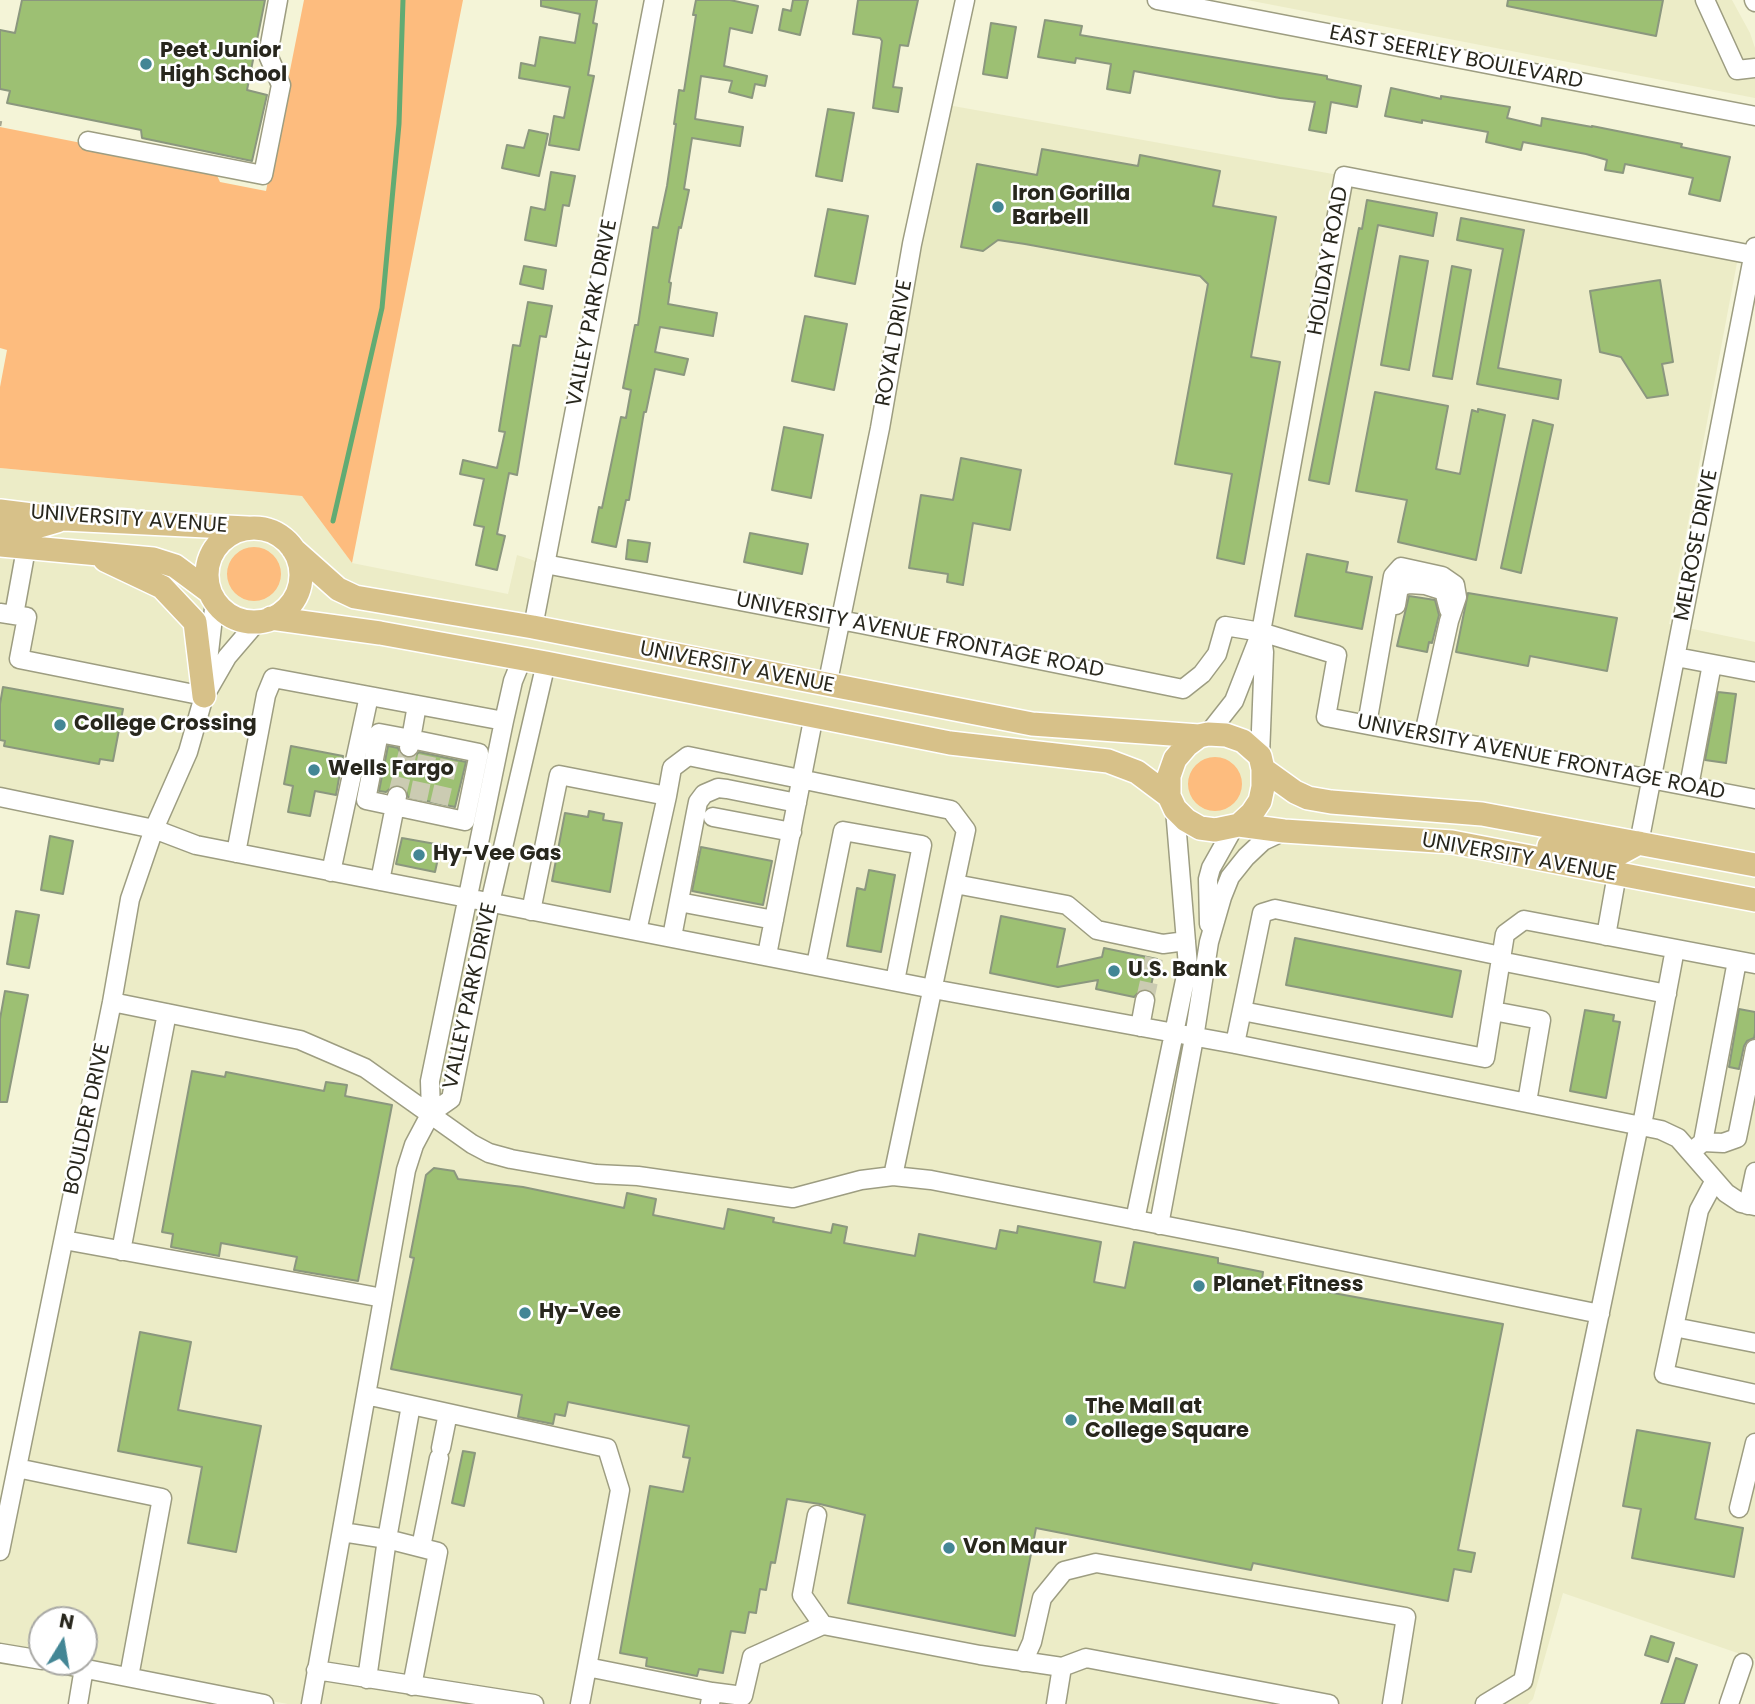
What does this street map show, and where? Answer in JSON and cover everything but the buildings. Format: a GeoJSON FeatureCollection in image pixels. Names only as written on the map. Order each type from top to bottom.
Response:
{"type":"FeatureCollection","features":[{"type":"Feature","properties":{"kind":"main road","name":"UNIVERSITY AVENUE"},"geometry":{"type":"LineString","coordinates":[[0,511],[64,519],[258,528]]}},
{"type":"Feature","properties":{"kind":"main road"},"geometry":{"type":"LineString","coordinates":[[0,527],[26,530],[64,519]]}},
{"type":"Feature","properties":{"kind":"main road"},"geometry":{"type":"LineString","coordinates":[[244,529],[271,531],[293,549],[299,562],[299,589],[293,602],[283,612],[264,620],[233,617],[213,596],[207,579],[208,565],[220,542],[231,534],[244,529]]}},
{"type":"Feature","properties":{"kind":"main road","name":"UNIVERSITY AVENUE"},"geometry":{"type":"LineString","coordinates":[[0,545],[153,559],[175,566],[213,596]]}},
{"type":"Feature","properties":{"kind":"main road","name":"UNIVERSITY AVENUE"},"geometry":{"type":"LineString","coordinates":[[293,549],[338,589],[355,597],[533,627],[1032,724],[1146,734],[1203,735]]}},
{"type":"Feature","properties":{"kind":"main road"},"geometry":{"type":"LineString","coordinates":[[86,552],[162,587],[195,622],[204,696]]}},
{"type":"Feature","properties":{"kind":"main road","name":"UNIVERSITY AVENUE"},"geometry":{"type":"LineString","coordinates":[[264,620],[380,633],[682,689],[950,743],[1108,761],[1137,772],[1172,803]]}},
{"type":"Feature","properties":{"kind":"main road"},"geometry":{"type":"LineString","coordinates":[[522,659],[559,651],[642,666],[686,658]]}},
{"type":"Feature","properties":{"kind":"main road"},"geometry":{"type":"LineString","coordinates":[[682,689],[735,687],[807,699],[827,685]]}},
{"type":"Feature","properties":{"kind":"main road"},"geometry":{"type":"LineString","coordinates":[[1203,735],[1226,735],[1243,741],[1261,763],[1263,787],[1260,801],[1252,813],[1237,826],[1215,830],[1200,828],[1186,820],[1172,803],[1169,776],[1175,759],[1187,745],[1203,735]]}},
{"type":"Feature","properties":{"kind":"main road","name":"UNIVERSITY AVENUE"},"geometry":{"type":"LineString","coordinates":[[1261,763],[1295,792],[1308,798],[1482,814],[1755,864]]}},
{"type":"Feature","properties":{"kind":"main road","name":"UNIVERSITY AVENUE"},"geometry":{"type":"LineString","coordinates":[[1237,826],[1452,842],[1755,900]]}},
{"type":"Feature","properties":{"kind":"main road"},"geometry":{"type":"LineString","coordinates":[[1494,850],[1551,846],[1615,856],[1639,843]]}},
{"type":"Feature","properties":{"kind":"street"},"geometry":{"type":"LineString","coordinates":[[88,141],[263,175],[281,85],[268,55],[278,0]]}},
{"type":"Feature","properties":{"kind":"street","name":"VALLEY PARK DRIVE"},"geometry":{"type":"LineString","coordinates":[[533,627],[654,0]]}},
{"type":"Feature","properties":{"kind":"street","name":"ROYAL DRIVE"},"geometry":{"type":"LineString","coordinates":[[827,685],[880,428],[912,244],[965,0]]}},
{"type":"Feature","properties":{"kind":"street","name":"EAST SEERLEY BOULEVARD"},"geometry":{"type":"LineString","coordinates":[[1157,0],[1755,116]]}},
{"type":"Feature","properties":{"kind":"street"},"geometry":{"type":"LineString","coordinates":[[1705,0],[1737,70],[1755,68]]}},
{"type":"Feature","properties":{"kind":"street","name":"HOLIDAY ROAD"},"geometry":{"type":"LineString","coordinates":[[1203,735],[1234,701],[1261,632],[1344,176],[1754,251]]}},
{"type":"Feature","properties":{"kind":"street","name":"MELROSE DRIVE"},"geometry":{"type":"LineString","coordinates":[[1639,843],[1754,251]]}},
{"type":"Feature","properties":{"kind":"street"},"geometry":{"type":"LineString","coordinates":[[26,549],[7,614],[27,617],[19,659],[204,696]]}},
{"type":"Feature","properties":{"kind":"street","name":"UNIVERSITY AVENUE FRONTAGE ROAD"},"geometry":{"type":"LineString","coordinates":[[545,564],[1182,688],[1202,674],[1217,654],[1225,626],[1261,632],[1337,655],[1326,717],[1755,799]]}},
{"type":"Feature","properties":{"kind":"street"},"geometry":{"type":"LineString","coordinates":[[1367,724],[1393,576],[1401,568],[1442,576],[1455,585],[1457,597],[1448,621],[1424,734]]}},
{"type":"Feature","properties":{"kind":"street","name":"BOULDER DRIVE"},"geometry":{"type":"LineString","coordinates":[[0,1551],[112,1002],[130,899],[155,829],[188,752],[204,696],[213,596]]}},
{"type":"Feature","properties":{"kind":"street","name":"BOULDER DRIVE"},"geometry":{"type":"LineString","coordinates":[[204,696],[228,657],[264,620]]}},
{"type":"Feature","properties":{"kind":"street","name":"HOLIDAY ROAD"},"geometry":{"type":"LineString","coordinates":[[1261,632],[1264,652],[1261,763]]}},
{"type":"Feature","properties":{"kind":"street"},"geometry":{"type":"LineString","coordinates":[[1676,657],[1755,672]]}},
{"type":"Feature","properties":{"kind":"street","name":"VALLEY PARK DRIVE"},"geometry":{"type":"LineString","coordinates":[[430,1113],[430,1081],[467,898],[513,681],[522,659]]}},
{"type":"Feature","properties":{"kind":"street","name":"VALLEY PARK DRIVE"},"geometry":{"type":"LineString","coordinates":[[430,1113],[451,1098],[490,903],[546,663]]}},
{"type":"Feature","properties":{"kind":"street"},"geometry":{"type":"LineString","coordinates":[[1689,786],[1712,664]]}},
{"type":"Feature","properties":{"kind":"street"},"geometry":{"type":"LineString","coordinates":[[236,853],[266,695],[273,678],[504,721]]}},
{"type":"Feature","properties":{"kind":"street"},"geometry":{"type":"LineString","coordinates":[[331,872],[369,696]]}},
{"type":"Feature","properties":{"kind":"street"},"geometry":{"type":"LineString","coordinates":[[410,743],[417,705]]}},
{"type":"Feature","properties":{"kind":"street"},"geometry":{"type":"LineString","coordinates":[[767,956],[814,715]]}},
{"type":"Feature","properties":{"kind":"street"},"geometry":{"type":"LineString","coordinates":[[379,733],[450,752],[479,752],[465,821],[438,810],[396,801],[366,800],[379,733]]}},
{"type":"Feature","properties":{"kind":"street"},"geometry":{"type":"LineString","coordinates":[[637,931],[672,768],[688,756],[951,810],[966,830],[892,1176]]}},
{"type":"Feature","properties":{"kind":"street"},"geometry":{"type":"LineString","coordinates":[[531,911],[559,775],[667,796]]}},
{"type":"Feature","properties":{"kind":"street"},"geometry":{"type":"LineString","coordinates":[[672,937],[698,802],[704,794],[718,788],[797,803]]}},
{"type":"Feature","properties":{"kind":"street"},"geometry":{"type":"LineString","coordinates":[[0,797],[155,829],[196,845],[331,872],[933,989],[1235,1044],[1641,1125],[1661,1130],[1697,1147],[1737,1138],[1755,1049]]}},
{"type":"Feature","properties":{"kind":"street"},"geometry":{"type":"LineString","coordinates":[[380,881],[396,801]]}},
{"type":"Feature","properties":{"kind":"street"},"geometry":{"type":"LineString","coordinates":[[1135,1220],[1188,966],[1172,803]]}},
{"type":"Feature","properties":{"kind":"street"},"geometry":{"type":"LineString","coordinates":[[713,817],[792,832]]}},
{"type":"Feature","properties":{"kind":"street"},"geometry":{"type":"LineString","coordinates":[[1158,1225],[1195,1038],[1209,942],[1208,879],[1211,868],[1237,826]]}},
{"type":"Feature","properties":{"kind":"street"},"geometry":{"type":"LineString","coordinates":[[816,965],[843,831],[922,845],[895,981]]}},
{"type":"Feature","properties":{"kind":"street"},"geometry":{"type":"LineString","coordinates":[[1209,942],[1230,877],[1263,841],[1284,831]]}},
{"type":"Feature","properties":{"kind":"street"},"geometry":{"type":"LineString","coordinates":[[1606,936],[1617,874]]}},
{"type":"Feature","properties":{"kind":"street"},"geometry":{"type":"LineString","coordinates":[[955,884],[1066,905],[1097,930],[1155,951],[1186,941]]}},
{"type":"Feature","properties":{"kind":"street"},"geometry":{"type":"LineString","coordinates":[[679,902],[774,920]]}},
{"type":"Feature","properties":{"kind":"street"},"geometry":{"type":"LineString","coordinates":[[1235,1044],[1262,912],[1275,909],[1667,994]]}},
{"type":"Feature","properties":{"kind":"street"},"geometry":{"type":"LineString","coordinates":[[1242,1010],[1485,1058],[1505,934],[1524,920],[1746,963],[1697,1147],[1714,1182],[1741,1203],[1751,1206],[1755,1172]]}},
{"type":"Feature","properties":{"kind":"street"},"geometry":{"type":"LineString","coordinates":[[1485,1704],[1523,1681],[1641,1125],[1675,949]]}},
{"type":"Feature","properties":{"kind":"street"},"geometry":{"type":"LineString","coordinates":[[1140,1027],[1145,1000]]}},
{"type":"Feature","properties":{"kind":"street"},"geometry":{"type":"LineString","coordinates":[[112,1002],[300,1040],[365,1068],[453,1131],[489,1153],[596,1174],[638,1176],[793,1198],[861,1180],[892,1176],[931,1181],[1600,1314]]}},
{"type":"Feature","properties":{"kind":"street"},"geometry":{"type":"LineString","coordinates":[[1493,1011],[1541,1020],[1527,1102]]}},
{"type":"Feature","properties":{"kind":"street"},"geometry":{"type":"LineString","coordinates":[[121,1251],[167,1013]]}},
{"type":"Feature","properties":{"kind":"street"},"geometry":{"type":"LineString","coordinates":[[311,1704],[405,1170],[430,1113]]}},
{"type":"Feature","properties":{"kind":"street"},"geometry":{"type":"LineString","coordinates":[[1714,1182],[1699,1210],[1664,1374],[1755,1394]]}},
{"type":"Feature","properties":{"kind":"street"},"geometry":{"type":"LineString","coordinates":[[64,1240],[383,1298]]}},
{"type":"Feature","properties":{"kind":"street"},"geometry":{"type":"LineString","coordinates":[[1674,1327],[1755,1343]]}},
{"type":"Feature","properties":{"kind":"street"},"geometry":{"type":"LineString","coordinates":[[366,1395],[607,1448],[620,1490],[580,1704]]}},
{"type":"Feature","properties":{"kind":"street"},"geometry":{"type":"LineString","coordinates":[[367,1679],[387,1539],[411,1405]]}},
{"type":"Feature","properties":{"kind":"street"},"geometry":{"type":"LineString","coordinates":[[412,1686],[440,1453],[448,1413]]}},
{"type":"Feature","properties":{"kind":"street"},"geometry":{"type":"LineString","coordinates":[[1739,1508],[1755,1443]]}},
{"type":"Feature","properties":{"kind":"street"},"geometry":{"type":"LineString","coordinates":[[17,1468],[162,1498],[129,1677]]}},
{"type":"Feature","properties":{"kind":"street"},"geometry":{"type":"LineString","coordinates":[[817,1515],[802,1595],[822,1625]]}},
{"type":"Feature","properties":{"kind":"street"},"geometry":{"type":"LineString","coordinates":[[342,1532],[429,1549]]}},
{"type":"Feature","properties":{"kind":"street"},"geometry":{"type":"LineString","coordinates":[[1023,1662],[1032,1642],[1042,1598],[1065,1571],[1096,1563],[1406,1617],[1392,1704]]}},
{"type":"Feature","properties":{"kind":"street"},"geometry":{"type":"LineString","coordinates":[[587,1667],[711,1698],[743,1696],[752,1657],[822,1625],[1062,1667],[1086,1658],[1284,1700],[1329,1704]]}},
{"type":"Feature","properties":{"kind":"street"},"geometry":{"type":"LineString","coordinates":[[0,1653],[28,1658]]}},
{"type":"Feature","properties":{"kind":"street"},"geometry":{"type":"LineString","coordinates":[[1729,1704],[1743,1663]]}},
{"type":"Feature","properties":{"kind":"street"},"geometry":{"type":"LineString","coordinates":[[1056,1704],[1062,1667]]}},
{"type":"Feature","properties":{"kind":"street"},"geometry":{"type":"LineString","coordinates":[[316,1670],[534,1704]]}},
{"type":"Feature","properties":{"kind":"street"},"geometry":{"type":"LineString","coordinates":[[98,1671],[264,1704]]}},
{"type":"Feature","properties":{"kind":"street"},"geometry":{"type":"LineString","coordinates":[[78,1704],[83,1676]]}},
{"type":"Feature","properties":{"kind":"path"},"geometry":{"type":"LineString","coordinates":[[0,127],[1,121]]}},
{"type":"Feature","properties":{"kind":"shaded area"},"geometry":{"type":"Polygon","coordinates":[[[304,0],[463,0],[352,563],[302,496],[0,468],[0,387],[7,350],[0,348],[0,127],[214,169],[220,182],[266,191],[304,0]]]}},
{"type":"Feature","properties":{"kind":"shaded area"},"geometry":{"type":"Polygon","coordinates":[[[1247,0],[1732,0],[1755,48],[1755,98],[1247,0]]]}},
{"type":"Feature","properties":{"kind":"shaded area"},"geometry":{"type":"Polygon","coordinates":[[[942,104],[1344,176],[1739,252],[1669,624],[1755,642],[1755,1659],[1563,1593],[1533,1699],[1528,1704],[288,1704],[98,1670],[98,1606],[28,1606],[28,1658],[0,1653],[0,1551],[112,1002],[154,829],[0,796],[0,468],[302,496],[352,563],[508,594],[517,555],[545,564],[840,619],[942,104]]]}},
{"type":"Feature","properties":{"kind":"shaded area"},"geometry":{"type":"Polygon","coordinates":[[[254,547],[273,555],[281,574],[273,593],[254,601],[235,593],[227,574],[235,555],[254,547]]]}},
{"type":"Feature","properties":{"kind":"shaded area"},"geometry":{"type":"Polygon","coordinates":[[[1215,757],[1234,765],[1242,784],[1234,803],[1215,811],[1196,803],[1188,784],[1196,765],[1215,757]]]}},
{"type":"Feature","properties":{"kind":"waterway"},"geometry":{"type":"LineString","coordinates":[[333,521],[382,308],[399,124],[403,0]]}},
{"type":"Feature","properties":{"kind":"tunnel"},"geometry":{"type":"LineString","coordinates":[[397,795],[409,747]]}},
{"type":"Feature","properties":{"kind":"tunnel"},"geometry":{"type":"LineString","coordinates":[[418,800],[428,752]]}},
{"type":"Feature","properties":{"kind":"tunnel"},"geometry":{"type":"LineString","coordinates":[[439,804],[450,757]]}},
{"type":"Feature","properties":{"kind":"tunnel"},"geometry":{"type":"LineString","coordinates":[[1145,1000],[1154,958]]}},
{"type":"Feature","properties":{"kind":"place","name":"Peet Junior High School"},"geometry":{"type":"Point","coordinates":[146,64]}},
{"type":"Feature","properties":{"kind":"place","name":"Iron Gorilla Barbell"},"geometry":{"type":"Point","coordinates":[998,207]}},
{"type":"Feature","properties":{"kind":"place","name":"College Crossing"},"geometry":{"type":"Point","coordinates":[60,725]}},
{"type":"Feature","properties":{"kind":"place","name":"Wells Fargo"},"geometry":{"type":"Point","coordinates":[314,770]}},
{"type":"Feature","properties":{"kind":"place","name":"Hy-Vee Gas"},"geometry":{"type":"Point","coordinates":[419,855]}},
{"type":"Feature","properties":{"kind":"place","name":"U.S. Bank"},"geometry":{"type":"Point","coordinates":[1114,971]}},
{"type":"Feature","properties":{"kind":"place","name":"Planet Fitness"},"geometry":{"type":"Point","coordinates":[1199,1286]}},
{"type":"Feature","properties":{"kind":"place","name":"Hy-Vee"},"geometry":{"type":"Point","coordinates":[525,1313]}},
{"type":"Feature","properties":{"kind":"place","name":"The Mall at College Square"},"geometry":{"type":"Point","coordinates":[1071,1420]}},
{"type":"Feature","properties":{"kind":"place","name":"Von Maur"},"geometry":{"type":"Point","coordinates":[949,1548]}}]}
